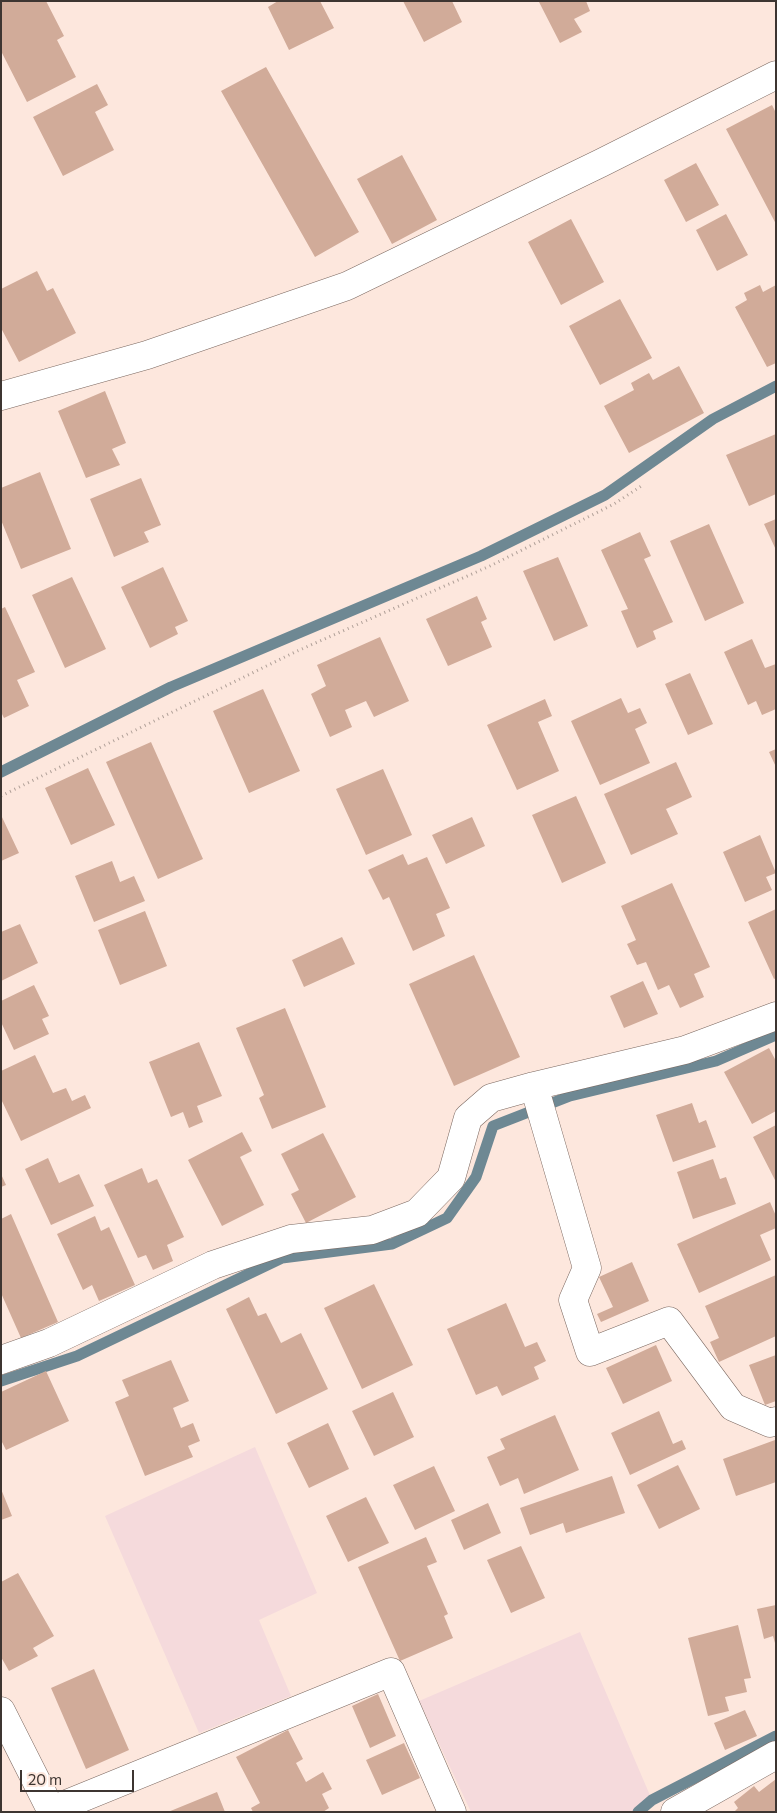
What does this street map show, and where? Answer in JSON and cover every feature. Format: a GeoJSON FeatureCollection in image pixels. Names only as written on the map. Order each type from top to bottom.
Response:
{"type":"FeatureCollection","features":[{"type":"Feature","properties":{"kind":"street"},"geometry":{"type":"LineString","coordinates":[[1,396],[147,355],[347,286],[601,163],[776,75]]}},
{"type":"Feature","properties":{"kind":"street"},"geometry":{"type":"LineString","coordinates":[[1,1360],[49,1342],[213,1265],[290,1239],[372,1230],[417,1213],[451,1178],[468,1118],[491,1098],[686,1050],[776,1016]]}},
{"type":"Feature","properties":{"kind":"street"},"geometry":{"type":"LineString","coordinates":[[534,1086],[587,1268],[573,1300],[590,1352],[669,1321],[734,1407],[770,1422],[776,1421]]}},
{"type":"Feature","properties":{"kind":"street"},"geometry":{"type":"LineString","coordinates":[[1,1711],[52,1811],[391,1672],[452,1812]]}},
{"type":"Feature","properties":{"kind":"street"},"geometry":{"type":"LineString","coordinates":[[680,1810],[776,1755]]}},
{"type":"Feature","properties":{"kind":"path"},"geometry":{"type":"LineString","coordinates":[[1,796],[295,652],[490,566],[614,504],[643,485]]}},
{"type":"Feature","properties":{"kind":"shaded area"},"geometry":{"type":"Polygon","coordinates":[[[255,1447],[317,1593],[259,1620],[291,1696],[199,1733],[105,1516],[255,1447]]]}},
{"type":"Feature","properties":{"kind":"shaded area"},"geometry":{"type":"Polygon","coordinates":[[[580,1632],[652,1800],[638,1812],[471,1812],[419,1701],[580,1632]]]}},
{"type":"Feature","properties":{"kind":"building"},"geometry":{"type":"Polygon","coordinates":[[[1,1],[46,1],[64,36],[57,40],[76,77],[27,102],[1,51],[1,1]]]}},
{"type":"Feature","properties":{"kind":"building"},"geometry":{"type":"Polygon","coordinates":[[[278,1],[320,1],[334,28],[289,50],[268,7],[278,1]]]}},
{"type":"Feature","properties":{"kind":"building"},"geometry":{"type":"Polygon","coordinates":[[[403,1],[452,1],[462,22],[424,42],[403,1]]]}},
{"type":"Feature","properties":{"kind":"building"},"geometry":{"type":"Polygon","coordinates":[[[586,1],[590,11],[574,19],[582,32],[560,43],[539,2],[586,1]]]}},
{"type":"Feature","properties":{"kind":"building"},"geometry":{"type":"Polygon","coordinates":[[[266,67],[359,232],[315,257],[221,91],[266,67]]]}},
{"type":"Feature","properties":{"kind":"building"},"geometry":{"type":"Polygon","coordinates":[[[97,84],[108,105],[95,112],[114,150],[63,176],[33,117],[97,84]]]}},
{"type":"Feature","properties":{"kind":"building"},"geometry":{"type":"Polygon","coordinates":[[[772,105],[776,113],[776,224],[726,129],[772,105]]]}},
{"type":"Feature","properties":{"kind":"building"},"geometry":{"type":"Polygon","coordinates":[[[402,155],[437,220],[392,244],[357,179],[402,155]]]}},
{"type":"Feature","properties":{"kind":"building"},"geometry":{"type":"Polygon","coordinates":[[[696,163],[719,205],[686,222],[664,180],[696,163]]]}},
{"type":"Feature","properties":{"kind":"building"},"geometry":{"type":"Polygon","coordinates":[[[726,214],[748,255],[717,271],[696,230],[726,214]]]}},
{"type":"Feature","properties":{"kind":"building"},"geometry":{"type":"Polygon","coordinates":[[[571,219],[604,282],[561,305],[528,242],[571,219]]]}},
{"type":"Feature","properties":{"kind":"building"},"geometry":{"type":"Polygon","coordinates":[[[37,271],[47,291],[53,288],[76,333],[19,362],[1,328],[1,289],[37,271]]]}},
{"type":"Feature","properties":{"kind":"building"},"geometry":{"type":"Polygon","coordinates":[[[760,285],[763,292],[776,285],[776,363],[767,367],[735,307],[747,300],[744,293],[760,285]]]}},
{"type":"Feature","properties":{"kind":"building"},"geometry":{"type":"Polygon","coordinates":[[[620,299],[652,358],[600,385],[569,326],[620,299]]]}},
{"type":"Feature","properties":{"kind":"building"},"geometry":{"type":"Polygon","coordinates":[[[679,366],[704,413],[629,453],[604,406],[634,390],[631,383],[649,373],[653,380],[679,366]]]}},
{"type":"Feature","properties":{"kind":"building"},"geometry":{"type":"Polygon","coordinates":[[[105,391],[126,443],[112,449],[120,465],[86,478],[58,411],[105,391]]]}},
{"type":"Feature","properties":{"kind":"building"},"geometry":{"type":"Polygon","coordinates":[[[776,434],[776,494],[749,506],[726,455],[776,434]]]}},
{"type":"Feature","properties":{"kind":"building"},"geometry":{"type":"Polygon","coordinates":[[[40,472],[71,549],[21,569],[1,520],[1,488],[40,472]]]}},
{"type":"Feature","properties":{"kind":"building"},"geometry":{"type":"Polygon","coordinates":[[[141,478],[161,525],[144,532],[149,542],[114,557],[90,499],[141,478]]]}},
{"type":"Feature","properties":{"kind":"building"},"geometry":{"type":"Polygon","coordinates":[[[776,519],[776,550],[764,524],[776,519]]]}},
{"type":"Feature","properties":{"kind":"building"},"geometry":{"type":"Polygon","coordinates":[[[709,524],[744,603],[705,621],[670,541],[709,524]]]}},
{"type":"Feature","properties":{"kind":"building"},"geometry":{"type":"Polygon","coordinates":[[[640,532],[651,556],[644,559],[673,622],[653,631],[656,639],[637,648],[621,611],[628,609],[601,550],[640,532]]]}},
{"type":"Feature","properties":{"kind":"building"},"geometry":{"type":"Polygon","coordinates":[[[558,557],[588,626],[554,641],[523,571],[558,557]]]}},
{"type":"Feature","properties":{"kind":"building"},"geometry":{"type":"Polygon","coordinates":[[[163,567],[188,621],[175,627],[178,634],[150,648],[121,587],[163,567]]]}},
{"type":"Feature","properties":{"kind":"building"},"geometry":{"type":"Polygon","coordinates":[[[72,577],[106,649],[65,668],[32,595],[72,577]]]}},
{"type":"Feature","properties":{"kind":"building"},"geometry":{"type":"Polygon","coordinates":[[[477,596],[487,619],[481,622],[492,647],[448,666],[426,619],[477,596]]]}},
{"type":"Feature","properties":{"kind":"building"},"geometry":{"type":"Polygon","coordinates":[[[5,607],[35,672],[17,680],[29,706],[4,718],[1,712],[1,609],[5,607]]]}},
{"type":"Feature","properties":{"kind":"building"},"geometry":{"type":"Polygon","coordinates":[[[380,637],[409,701],[374,717],[366,701],[345,710],[352,727],[330,737],[311,694],[326,686],[317,665],[380,637]]]}},
{"type":"Feature","properties":{"kind":"building"},"geometry":{"type":"Polygon","coordinates":[[[752,639],[765,668],[776,664],[776,709],[762,715],[756,701],[748,705],[724,652],[752,639]]]}},
{"type":"Feature","properties":{"kind":"building"},"geometry":{"type":"Polygon","coordinates":[[[690,673],[713,724],[688,735],[665,684],[690,673]]]}},
{"type":"Feature","properties":{"kind":"building"},"geometry":{"type":"Polygon","coordinates":[[[263,689],[300,771],[249,793],[213,711],[263,689]]]}},
{"type":"Feature","properties":{"kind":"building"},"geometry":{"type":"Polygon","coordinates":[[[621,698],[628,713],[640,708],[647,723],[635,729],[650,763],[600,785],[571,721],[621,698]]]}},
{"type":"Feature","properties":{"kind":"building"},"geometry":{"type":"Polygon","coordinates":[[[545,699],[552,716],[538,722],[559,771],[517,790],[487,725],[545,699]]]}},
{"type":"Feature","properties":{"kind":"building"},"geometry":{"type":"Polygon","coordinates":[[[151,742],[203,859],[158,879],[106,762],[151,742]]]}},
{"type":"Feature","properties":{"kind":"building"},"geometry":{"type":"Polygon","coordinates":[[[776,749],[776,767],[769,752],[776,749]]]}},
{"type":"Feature","properties":{"kind":"building"},"geometry":{"type":"Polygon","coordinates":[[[676,762],[692,797],[666,809],[678,834],[631,855],[604,794],[676,762]]]}},
{"type":"Feature","properties":{"kind":"building"},"geometry":{"type":"Polygon","coordinates":[[[88,768],[115,825],[71,845],[45,788],[88,768]]]}},
{"type":"Feature","properties":{"kind":"building"},"geometry":{"type":"Polygon","coordinates":[[[383,769],[412,835],[366,855],[336,789],[383,769]]]}},
{"type":"Feature","properties":{"kind":"building"},"geometry":{"type":"Polygon","coordinates":[[[576,796],[606,863],[562,883],[532,815],[576,796]]]}},
{"type":"Feature","properties":{"kind":"building"},"geometry":{"type":"Polygon","coordinates":[[[1,815],[19,853],[1,861],[1,815]]]}},
{"type":"Feature","properties":{"kind":"building"},"geometry":{"type":"Polygon","coordinates":[[[472,817],[485,846],[446,864],[432,835],[472,817]]]}},
{"type":"Feature","properties":{"kind":"building"},"geometry":{"type":"Polygon","coordinates":[[[760,835],[776,873],[766,877],[772,890],[745,902],[723,852],[760,835]]]}},
{"type":"Feature","properties":{"kind":"building"},"geometry":{"type":"Polygon","coordinates":[[[403,854],[408,865],[427,857],[450,908],[436,914],[445,936],[413,951],[389,897],[383,900],[368,870],[403,854]]]}},
{"type":"Feature","properties":{"kind":"building"},"geometry":{"type":"Polygon","coordinates":[[[112,861],[120,882],[134,876],[145,901],[94,922],[75,876],[112,861]]]}},
{"type":"Feature","properties":{"kind":"building"},"geometry":{"type":"Polygon","coordinates":[[[672,883],[710,967],[694,974],[704,997],[680,1008],[669,985],[658,990],[646,962],[637,965],[627,944],[636,940],[621,906],[672,883]]]}},
{"type":"Feature","properties":{"kind":"building"},"geometry":{"type":"Polygon","coordinates":[[[776,909],[776,978],[774,979],[748,922],[776,909]]]}},
{"type":"Feature","properties":{"kind":"building"},"geometry":{"type":"Polygon","coordinates":[[[145,911],[167,966],[120,985],[98,930],[145,911]]]}},
{"type":"Feature","properties":{"kind":"building"},"geometry":{"type":"Polygon","coordinates":[[[20,924],[38,963],[1,981],[1,932],[20,924]]]}},
{"type":"Feature","properties":{"kind":"building"},"geometry":{"type":"Polygon","coordinates":[[[342,937],[355,964],[304,987],[292,960],[342,937]]]}},
{"type":"Feature","properties":{"kind":"building"},"geometry":{"type":"Polygon","coordinates":[[[474,955],[520,1057],[454,1086],[409,984],[474,955]]]}},
{"type":"Feature","properties":{"kind":"building"},"geometry":{"type":"Polygon","coordinates":[[[643,981],[658,1014],[624,1028],[610,996],[643,981]]]}},
{"type":"Feature","properties":{"kind":"building"},"geometry":{"type":"Polygon","coordinates":[[[34,985],[49,1016],[42,1019],[49,1034],[14,1050],[1,1022],[1,1001],[34,985]]]}},
{"type":"Feature","properties":{"kind":"building"},"geometry":{"type":"Polygon","coordinates":[[[285,1008],[326,1107],[272,1129],[259,1098],[264,1095],[236,1028],[285,1008]]]}},
{"type":"Feature","properties":{"kind":"building"},"geometry":{"type":"Polygon","coordinates":[[[199,1042],[222,1096],[197,1106],[203,1122],[189,1128],[183,1112],[171,1117],[149,1062],[199,1042]]]}},
{"type":"Feature","properties":{"kind":"building"},"geometry":{"type":"Polygon","coordinates":[[[769,1048],[776,1061],[776,1111],[752,1124],[724,1072],[769,1048]]]}},
{"type":"Feature","properties":{"kind":"building"},"geometry":{"type":"Polygon","coordinates":[[[35,1055],[53,1093],[66,1088],[72,1101],[85,1095],[91,1108],[21,1141],[1,1099],[1,1071],[35,1055]]]}},
{"type":"Feature","properties":{"kind":"building"},"geometry":{"type":"Polygon","coordinates":[[[692,1103],[699,1123],[706,1120],[716,1147],[673,1162],[656,1115],[692,1103]]]}},
{"type":"Feature","properties":{"kind":"building"},"geometry":{"type":"Polygon","coordinates":[[[776,1125],[776,1182],[753,1137],[776,1125]]]}},
{"type":"Feature","properties":{"kind":"building"},"geometry":{"type":"Polygon","coordinates":[[[242,1132],[252,1151],[240,1157],[264,1205],[222,1226],[188,1160],[242,1132]]]}},
{"type":"Feature","properties":{"kind":"building"},"geometry":{"type":"Polygon","coordinates":[[[323,1133],[356,1197],[306,1223],[291,1194],[299,1190],[281,1154],[323,1133]]]}},
{"type":"Feature","properties":{"kind":"building"},"geometry":{"type":"Polygon","coordinates":[[[48,1158],[59,1183],[79,1174],[94,1206],[51,1225],[25,1169],[48,1158]]]}},
{"type":"Feature","properties":{"kind":"building"},"geometry":{"type":"Polygon","coordinates":[[[713,1159],[720,1179],[726,1177],[736,1204],[693,1219],[677,1172],[713,1159]]]}},
{"type":"Feature","properties":{"kind":"building"},"geometry":{"type":"Polygon","coordinates":[[[142,1168],[148,1183],[157,1179],[184,1237],[167,1245],[173,1261],[153,1270],[146,1255],[138,1258],[104,1185],[142,1168]]]}},
{"type":"Feature","properties":{"kind":"building"},"geometry":{"type":"Polygon","coordinates":[[[1,1174],[6,1185],[1,1187],[1,1174]]]}},
{"type":"Feature","properties":{"kind":"building"},"geometry":{"type":"Polygon","coordinates":[[[770,1202],[776,1216],[776,1228],[760,1235],[771,1260],[699,1293],[677,1244],[770,1202]]]}},
{"type":"Feature","properties":{"kind":"building"},"geometry":{"type":"Polygon","coordinates":[[[11,1214],[58,1322],[21,1338],[1,1293],[1,1219],[11,1214]]]}},
{"type":"Feature","properties":{"kind":"building"},"geometry":{"type":"Polygon","coordinates":[[[95,1216],[101,1231],[109,1227],[135,1285],[99,1301],[92,1285],[83,1290],[57,1234],[95,1216]]]}},
{"type":"Feature","properties":{"kind":"building"},"geometry":{"type":"Polygon","coordinates":[[[632,1262],[649,1301],[601,1322],[597,1314],[613,1307],[599,1277],[632,1262]]]}},
{"type":"Feature","properties":{"kind":"building"},"geometry":{"type":"Polygon","coordinates":[[[776,1275],[776,1336],[719,1362],[710,1342],[719,1338],[705,1306],[776,1275]]]}},
{"type":"Feature","properties":{"kind":"building"},"geometry":{"type":"Polygon","coordinates":[[[374,1284],[413,1365],[362,1389],[324,1308],[374,1284]]]}},
{"type":"Feature","properties":{"kind":"building"},"geometry":{"type":"Polygon","coordinates":[[[249,1297],[258,1316],[266,1313],[281,1343],[301,1333],[328,1389],[276,1414],[226,1309],[249,1297]]]}},
{"type":"Feature","properties":{"kind":"building"},"geometry":{"type":"Polygon","coordinates":[[[506,1303],[525,1347],[537,1342],[546,1361],[534,1367],[539,1379],[502,1396],[497,1386],[476,1395],[447,1329],[506,1303]]]}},
{"type":"Feature","properties":{"kind":"building"},"geometry":{"type":"Polygon","coordinates":[[[656,1345],[672,1381],[623,1404],[606,1368],[656,1345]]]}},
{"type":"Feature","properties":{"kind":"building"},"geometry":{"type":"Polygon","coordinates":[[[776,1355],[776,1401],[765,1405],[749,1365],[776,1355]]]}},
{"type":"Feature","properties":{"kind":"building"},"geometry":{"type":"Polygon","coordinates":[[[171,1360],[189,1401],[173,1408],[181,1428],[193,1423],[200,1441],[188,1446],[193,1457],[145,1476],[115,1402],[129,1396],[122,1380],[171,1360]]]}},
{"type":"Feature","properties":{"kind":"building"},"geometry":{"type":"Polygon","coordinates":[[[46,1371],[69,1421],[6,1450],[1,1440],[1,1392],[46,1371]]]}},
{"type":"Feature","properties":{"kind":"building"},"geometry":{"type":"Polygon","coordinates":[[[393,1392],[414,1437],[374,1456],[352,1411],[393,1392]]]}},
{"type":"Feature","properties":{"kind":"building"},"geometry":{"type":"Polygon","coordinates":[[[659,1411],[673,1444],[682,1440],[686,1449],[630,1475],[611,1433],[659,1411]]]}},
{"type":"Feature","properties":{"kind":"building"},"geometry":{"type":"Polygon","coordinates":[[[555,1415],[579,1470],[524,1494],[518,1478],[500,1486],[487,1457],[505,1449],[500,1439],[555,1415]]]}},
{"type":"Feature","properties":{"kind":"building"},"geometry":{"type":"Polygon","coordinates":[[[328,1423],[349,1469],[309,1488],[287,1443],[328,1423]]]}},
{"type":"Feature","properties":{"kind":"building"},"geometry":{"type":"Polygon","coordinates":[[[775,1440],[776,1482],[736,1496],[723,1459],[775,1440]]]}},
{"type":"Feature","properties":{"kind":"building"},"geometry":{"type":"Polygon","coordinates":[[[678,1465],[700,1509],[659,1529],[637,1485],[678,1465]]]}},
{"type":"Feature","properties":{"kind":"building"},"geometry":{"type":"Polygon","coordinates":[[[434,1466],[455,1511],[415,1530],[393,1485],[434,1466]]]}},
{"type":"Feature","properties":{"kind":"building"},"geometry":{"type":"Polygon","coordinates":[[[612,1476],[625,1513],[566,1533],[563,1523],[530,1535],[520,1508],[612,1476]]]}},
{"type":"Feature","properties":{"kind":"building"},"geometry":{"type":"Polygon","coordinates":[[[1,1489],[12,1516],[1,1520],[1,1489]]]}},
{"type":"Feature","properties":{"kind":"building"},"geometry":{"type":"Polygon","coordinates":[[[366,1497],[389,1543],[348,1562],[326,1516],[366,1497]]]}},
{"type":"Feature","properties":{"kind":"building"},"geometry":{"type":"Polygon","coordinates":[[[488,1503],[501,1533],[464,1550],[451,1520],[488,1503]]]}},
{"type":"Feature","properties":{"kind":"building"},"geometry":{"type":"Polygon","coordinates":[[[426,1537],[437,1562],[427,1566],[448,1614],[444,1616],[453,1638],[400,1661],[358,1567],[426,1537]]]}},
{"type":"Feature","properties":{"kind":"building"},"geometry":{"type":"Polygon","coordinates":[[[521,1546],[545,1598],[511,1613],[487,1560],[521,1546]]]}},
{"type":"Feature","properties":{"kind":"building"},"geometry":{"type":"Polygon","coordinates":[[[18,1573],[54,1636],[33,1648],[38,1656],[9,1671],[1,1657],[1,1582],[18,1573]]]}},
{"type":"Feature","properties":{"kind":"building"},"geometry":{"type":"Polygon","coordinates":[[[776,1605],[775,1643],[773,1636],[764,1639],[757,1609],[776,1605]]]}},
{"type":"Feature","properties":{"kind":"building"},"geometry":{"type":"Polygon","coordinates":[[[738,1625],[751,1678],[744,1679],[747,1692],[725,1697],[729,1711],[708,1716],[688,1638],[738,1625]]]}},
{"type":"Feature","properties":{"kind":"building"},"geometry":{"type":"Polygon","coordinates":[[[94,1669],[129,1750],[86,1769],[51,1688],[94,1669]]]}},
{"type":"Feature","properties":{"kind":"building"},"geometry":{"type":"Polygon","coordinates":[[[378,1694],[396,1736],[370,1748],[352,1706],[378,1694]]]}},
{"type":"Feature","properties":{"kind":"building"},"geometry":{"type":"Polygon","coordinates":[[[745,1710],[757,1736],[725,1750],[714,1723],[745,1710]]]}},
{"type":"Feature","properties":{"kind":"building"},"geometry":{"type":"Polygon","coordinates":[[[288,1730],[303,1759],[296,1763],[306,1782],[323,1772],[332,1789],[322,1794],[329,1808],[323,1812],[253,1812],[251,1808],[260,1803],[236,1757],[288,1730]]]}},
{"type":"Feature","properties":{"kind":"building"},"geometry":{"type":"Polygon","coordinates":[[[404,1743],[420,1778],[382,1795],[366,1760],[404,1743]]]}},
{"type":"Feature","properties":{"kind":"building"},"geometry":{"type":"Polygon","coordinates":[[[776,1779],[776,1812],[734,1812],[738,1808],[734,1802],[754,1786],[759,1792],[776,1779]]]}},
{"type":"Feature","properties":{"kind":"building"},"geometry":{"type":"Polygon","coordinates":[[[217,1792],[225,1812],[168,1812],[217,1792]]]}},
{"type":"Feature","properties":{"kind":"waterway"},"geometry":{"type":"LineString","coordinates":[[1,772],[171,687],[481,556],[605,495],[713,419],[776,386]]}},
{"type":"Feature","properties":{"kind":"waterway"},"geometry":{"type":"LineString","coordinates":[[1,1381],[77,1356],[282,1258],[392,1244],[447,1218],[476,1177],[493,1126],[570,1096],[716,1061],[776,1035]]}},
{"type":"Feature","properties":{"kind":"waterway"},"geometry":{"type":"LineString","coordinates":[[638,1812],[652,1800],[776,1736]]}}]}
